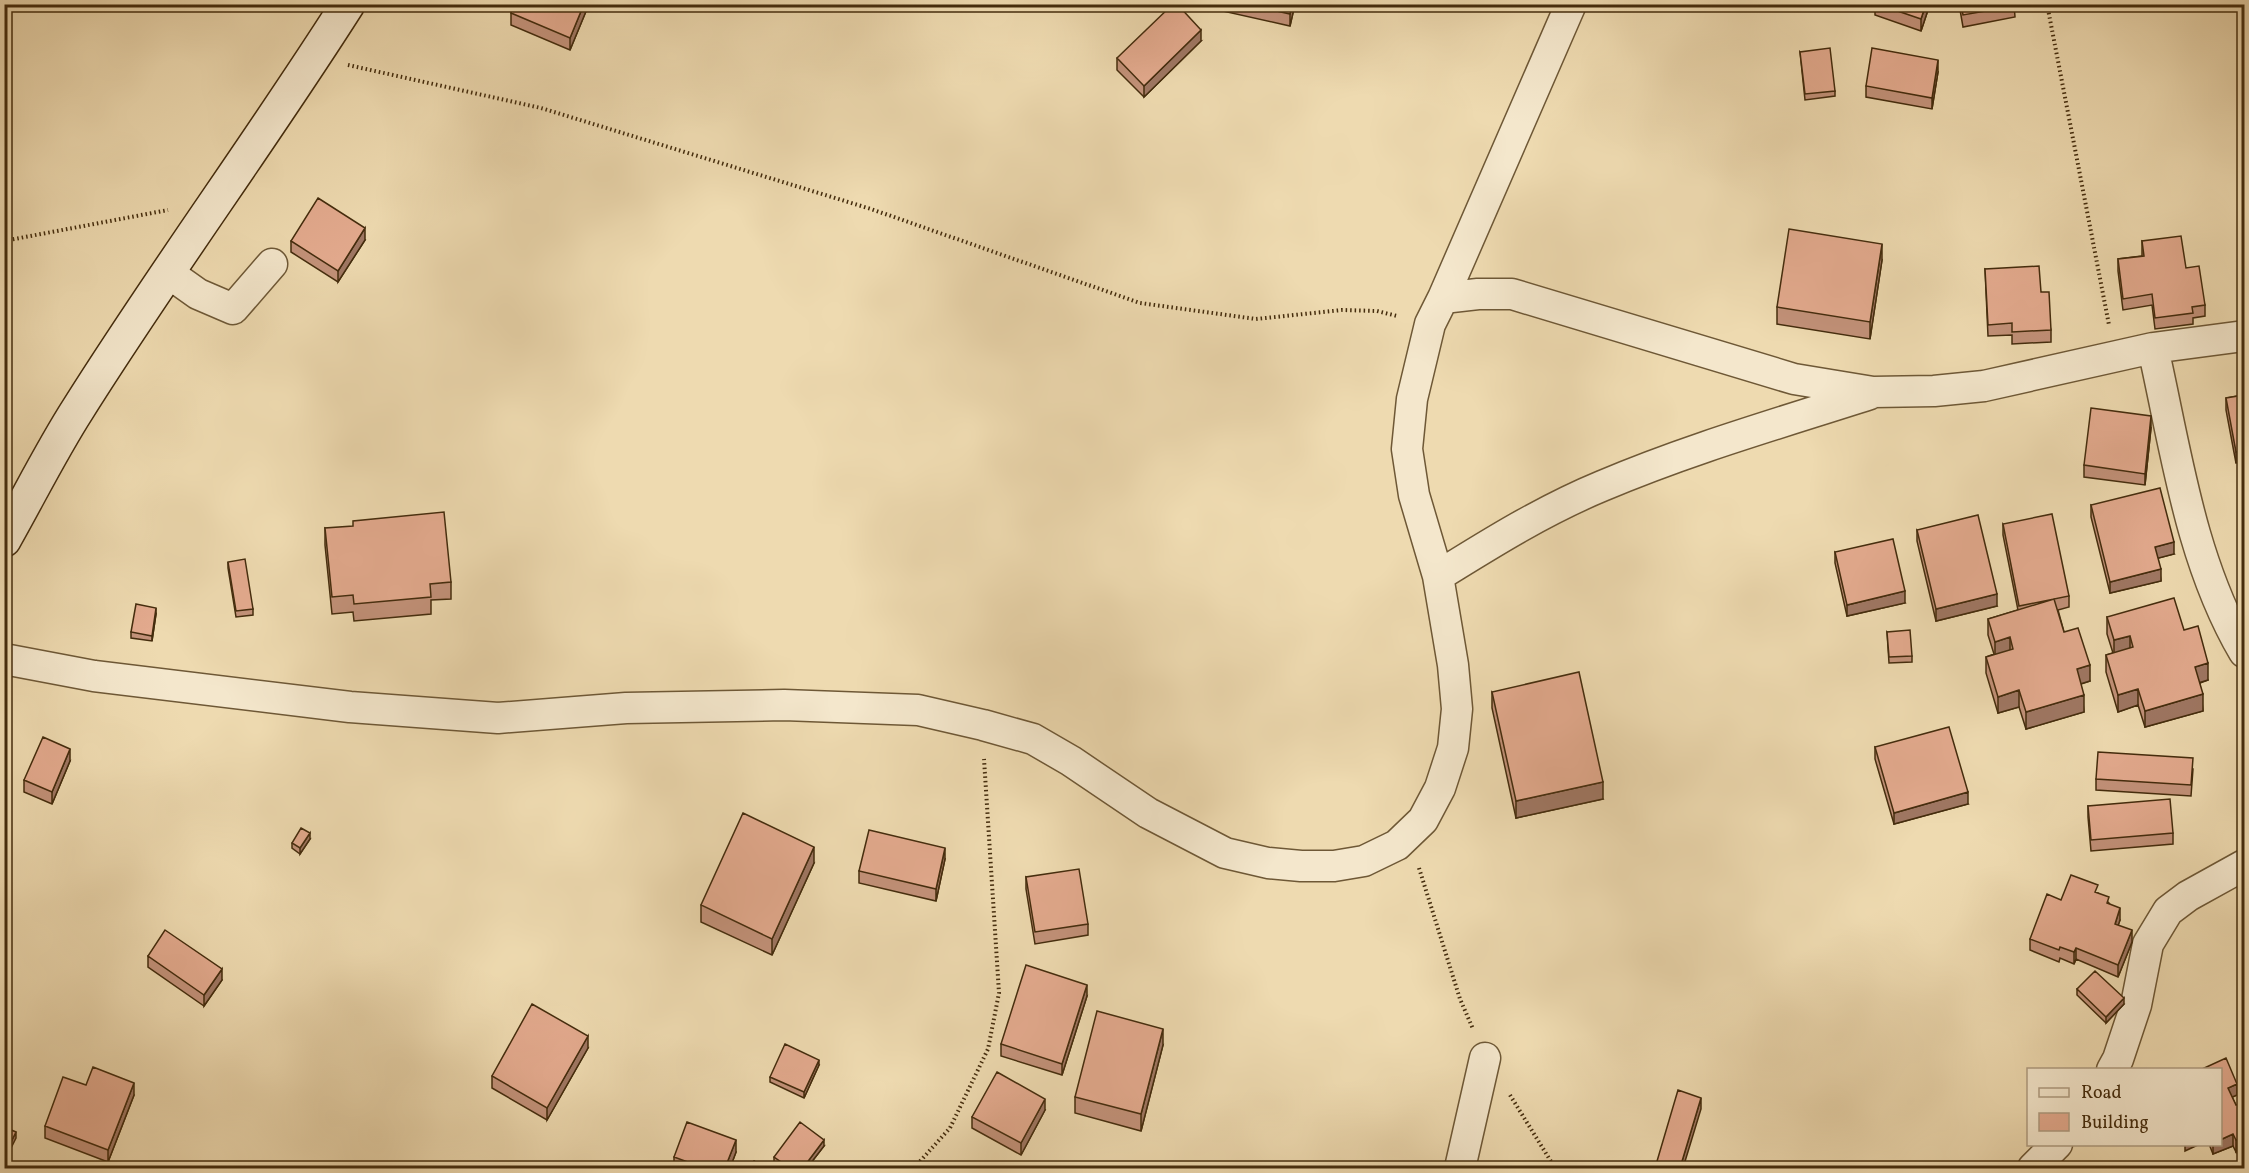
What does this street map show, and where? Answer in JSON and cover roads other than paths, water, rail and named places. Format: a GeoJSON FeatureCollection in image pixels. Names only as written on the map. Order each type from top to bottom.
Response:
{"type":"FeatureCollection","features":[{"type":"Feature","properties":{"kind":"main road"},"geometry":{"type":"LineString","coordinates":[[4,540],[76,411],[166,272],[315,57],[348,4]]}},
{"type":"Feature","properties":{"kind":"street"},"geometry":{"type":"LineString","coordinates":[[4,659],[94,676],[350,707],[487,717],[626,708],[784,705],[918,710],[1033,739],[1071,761],[1148,813],[1225,853],[1268,863],[1334,866],[1364,861],[1397,845],[1423,820],[1440,788],[1453,748],[1457,709],[1453,665],[1438,576],[1414,495],[1407,449],[1412,399],[1436,311],[1571,4]]}},
{"type":"Feature","properties":{"kind":"street"},"geometry":{"type":"LineString","coordinates":[[166,272],[198,294],[233,309],[272,264]]}},
{"type":"Feature","properties":{"kind":"street"},"geometry":{"type":"LineString","coordinates":[[1436,311],[1478,294],[1512,294],[1794,379],[1874,392],[1934,391],[1984,386],[2115,355],[2244,336]]}},
{"type":"Feature","properties":{"kind":"street"},"geometry":{"type":"LineString","coordinates":[[2153,348],[2194,537],[2230,628],[2244,652]]}},
{"type":"Feature","properties":{"kind":"street"},"geometry":{"type":"LineString","coordinates":[[1438,576],[1529,521],[1600,487],[1674,457],[1874,392]]}},
{"type":"Feature","properties":{"kind":"street"},"geometry":{"type":"LineString","coordinates":[[2113,1068],[2136,1005],[2148,944],[2168,911],[2188,896],[2244,865]]}},
{"type":"Feature","properties":{"kind":"street"},"geometry":{"type":"LineString","coordinates":[[1461,1168],[1485,1058]]}},
{"type":"Feature","properties":{"kind":"street"},"geometry":{"type":"LineString","coordinates":[[2033,1168],[2055,1146]]}}]}
